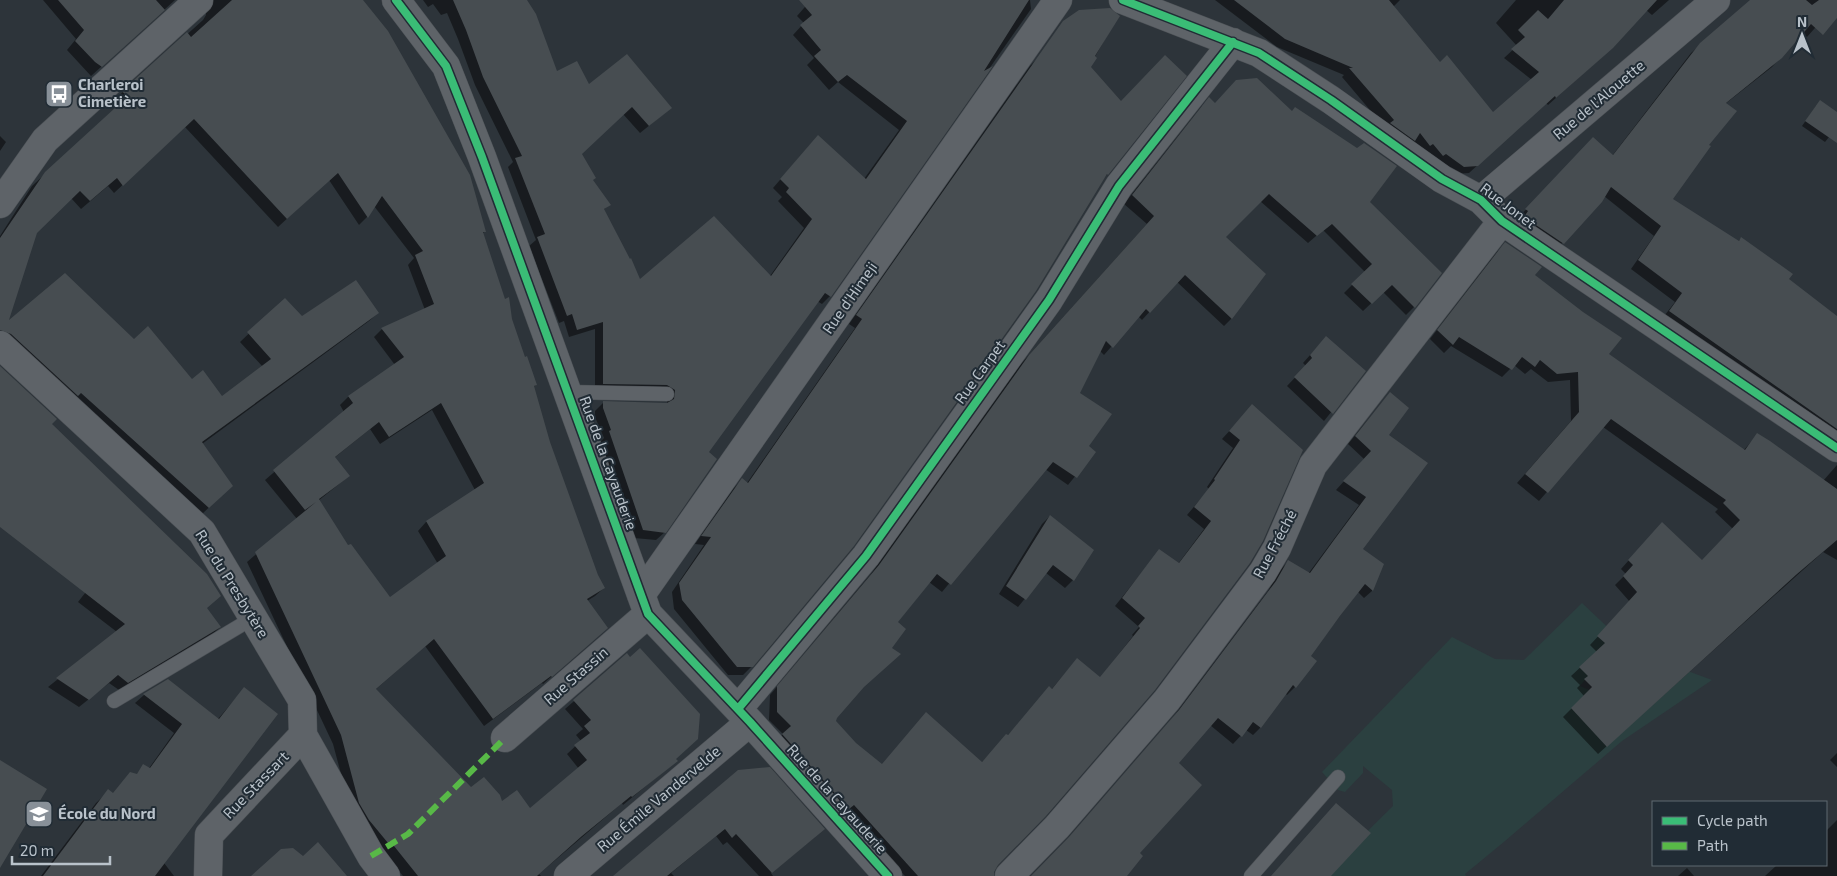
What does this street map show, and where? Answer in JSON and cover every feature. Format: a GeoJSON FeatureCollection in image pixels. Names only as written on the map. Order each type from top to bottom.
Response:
{"type":"FeatureCollection","features":[{"type":"Feature","properties":{"kind":"street"},"geometry":{"type":"LineString","coordinates":[[0,204],[45,140],[199,0]]}},
{"type":"Feature","properties":{"kind":"street","name":"Rue de la Cayauderie"},"geometry":{"type":"LineString","coordinates":[[396,0],[446,66],[482,158],[645,605],[888,876]]}},
{"type":"Feature","properties":{"kind":"street","name":"Rue d'Himeji"},"geometry":{"type":"LineString","coordinates":[[645,605],[1058,0]]}},
{"type":"Feature","properties":{"kind":"street","name":"Rue Jonet"},"geometry":{"type":"LineString","coordinates":[[1122,0],[1259,53],[1331,100],[1442,179],[1481,200],[1502,221],[1837,448]]}},
{"type":"Feature","properties":{"kind":"street","name":"Rue de l'Alouette"},"geometry":{"type":"LineString","coordinates":[[1481,200],[1716,0]]}},
{"type":"Feature","properties":{"kind":"street","name":"Rue Carpet"},"geometry":{"type":"LineString","coordinates":[[744,716],[866,556],[1048,300],[1119,186],[1233,42]]}},
{"type":"Feature","properties":{"kind":"street","name":"Rue Fréché"},"geometry":{"type":"LineString","coordinates":[[1009,876],[1056,827],[1166,700],[1263,572],[1277,548],[1313,466],[1502,221]]}},
{"type":"Feature","properties":{"kind":"street","name":"Rue du Presbytère"},"geometry":{"type":"LineString","coordinates":[[0,345],[202,532],[302,700],[303,736],[371,856],[386,876]]}},
{"type":"Feature","properties":{"kind":"street","name":"Rue Stassin"},"geometry":{"type":"LineString","coordinates":[[505,738],[645,605]]}},
{"type":"Feature","properties":{"kind":"street","name":"Rue Émile Vandervelde"},"geometry":{"type":"LineString","coordinates":[[568,876],[744,716]]}},
{"type":"Feature","properties":{"kind":"street","name":"Rue Stassart"},"geometry":{"type":"LineString","coordinates":[[208,876],[209,835],[303,736]]}},
{"type":"Feature","properties":{"kind":"lane"},"geometry":{"type":"LineString","coordinates":[[567,392],[667,394]]}},
{"type":"Feature","properties":{"kind":"lane"},"geometry":{"type":"LineString","coordinates":[[114,701],[254,618]]}},
{"type":"Feature","properties":{"kind":"lane"},"geometry":{"type":"LineString","coordinates":[[1251,876],[1338,777]]}},
{"type":"Feature","properties":{"kind":"green space"},"geometry":{"type":"Polygon","coordinates":[[[1582,603],[1619,638],[1580,686],[1612,700],[1685,670],[1712,680],[1622,741],[1465,874],[1466,876],[1322,876],[1393,806],[1392,790],[1363,766],[1363,773],[1345,792],[1338,790],[1322,772],[1452,637],[1495,659],[1524,660],[1582,603]]]}},
{"type":"Feature","properties":{"kind":"building"},"geometry":{"type":"Polygon","coordinates":[[[58,0],[156,0],[165,10],[102,67],[75,41],[84,30],[58,0]]]}},
{"type":"Feature","properties":{"kind":"building"},"geometry":{"type":"Polygon","coordinates":[[[232,0],[363,0],[388,31],[470,175],[486,232],[483,232],[505,299],[509,297],[512,319],[537,385],[534,386],[550,442],[598,575],[605,588],[587,599],[608,628],[552,677],[493,719],[434,639],[376,689],[471,787],[484,777],[500,795],[502,801],[517,790],[530,808],[587,760],[574,745],[590,733],[584,726],[591,720],[573,700],[627,653],[630,657],[640,648],[700,714],[698,739],[676,759],[678,761],[631,796],[537,876],[418,876],[390,841],[388,843],[369,820],[359,803],[341,735],[255,552],[316,502],[305,510],[273,470],[353,403],[348,396],[404,357],[381,328],[434,304],[415,255],[423,251],[382,196],[368,218],[338,173],[287,219],[194,119],[123,186],[117,178],[90,201],[80,191],[37,233],[9,320],[65,273],[134,339],[148,326],[192,379],[203,370],[222,396],[271,359],[247,332],[285,298],[302,316],[356,280],[379,313],[202,442],[233,486],[209,508],[81,393],[78,396],[11,334],[0,330],[0,238],[45,172],[127,97],[122,91],[187,32],[191,37],[232,0]],[[441,403],[389,437],[379,422],[335,457],[350,476],[319,499],[348,545],[351,544],[390,597],[446,556],[426,521],[484,483],[441,403]]]}},
{"type":"Feature","properties":{"kind":"building"},"geometry":{"type":"Polygon","coordinates":[[[453,0],[527,0],[536,14],[557,71],[577,61],[589,84],[627,54],[672,108],[649,126],[632,107],[582,154],[596,178],[593,180],[611,205],[604,209],[631,258],[640,279],[714,216],[771,276],[812,219],[786,192],[789,188],[780,179],[818,135],[866,179],[907,121],[847,75],[838,82],[814,56],[821,50],[800,25],[812,15],[799,0],[1029,0],[984,71],[993,66],[831,297],[825,293],[709,452],[717,459],[666,533],[643,530],[609,431],[611,430],[603,408],[603,401],[667,403],[674,399],[675,390],[667,385],[603,384],[603,322],[577,330],[572,314],[567,316],[537,237],[545,234],[515,158],[522,156],[483,77],[453,0]]]}},
{"type":"Feature","properties":{"kind":"building"},"geometry":{"type":"Polygon","coordinates":[[[1234,0],[1389,0],[1440,62],[1447,55],[1493,112],[1539,72],[1511,49],[1525,37],[1518,30],[1538,10],[1548,19],[1564,0],[1657,0],[1613,48],[1556,98],[1555,96],[1478,166],[1464,167],[1446,154],[1443,156],[1433,144],[1430,146],[1420,133],[1415,141],[1390,123],[1394,120],[1349,68],[1353,68],[1285,39],[1234,0]]]}},
{"type":"Feature","properties":{"kind":"building"},"geometry":{"type":"Polygon","coordinates":[[[1750,0],[1806,0],[1812,5],[1819,0],[1837,0],[1837,18],[1823,35],[1811,24],[1782,58],[1726,103],[1737,111],[1709,145],[1711,146],[1673,199],[1739,241],[1741,237],[1793,274],[1789,279],[1837,316],[1837,429],[1669,311],[1682,293],[1638,260],[1661,226],[1611,187],[1602,202],[1564,244],[1524,217],[1528,211],[1525,209],[1593,137],[1613,155],[1700,43],[1750,0]]]}},
{"type":"Feature","properties":{"kind":"building"},"geometry":{"type":"Polygon","coordinates":[[[1110,8],[1120,16],[1095,56],[1097,58],[1091,67],[1121,101],[1165,55],[1187,76],[1107,174],[1036,291],[854,546],[753,667],[737,667],[682,600],[679,583],[711,537],[701,536],[742,478],[748,483],[862,319],[856,315],[1063,21],[1079,10],[1110,8]]]}},
{"type":"Feature","properties":{"kind":"building"},"geometry":{"type":"Polygon","coordinates":[[[1257,78],[1292,111],[1295,107],[1357,148],[1364,143],[1397,166],[1370,202],[1442,273],[1415,308],[1392,285],[1372,304],[1351,284],[1372,264],[1332,224],[1317,236],[1269,194],[1226,237],[1266,274],[1232,319],[1185,275],[1150,313],[1146,309],[1113,348],[1106,341],[1080,393],[1112,414],[1089,446],[1096,452],[1077,478],[1053,462],[951,585],[937,574],[898,622],[906,629],[892,648],[901,654],[864,687],[837,718],[836,721],[856,743],[882,764],[926,712],[982,762],[1006,734],[1008,735],[1049,686],[1052,689],[1077,658],[1100,677],[1140,628],[1138,626],[1145,618],[1122,598],[1159,549],[1179,563],[1211,521],[1194,507],[1215,480],[1240,440],[1229,431],[1252,404],[1303,450],[1263,541],[1250,563],[1155,690],[1046,816],[998,865],[994,876],[918,876],[854,805],[849,809],[782,734],[791,726],[777,712],[777,686],[879,565],[1029,355],[1154,216],[1132,195],[1209,97],[1215,103],[1236,80],[1257,78]]]}},
{"type":"Feature","properties":{"kind":"building"},"geometry":{"type":"Polygon","coordinates":[[[1820,100],[1837,112],[1837,143],[1805,121],[1820,100]]]}},
{"type":"Feature","properties":{"kind":"building"},"geometry":{"type":"Polygon","coordinates":[[[1505,242],[1542,267],[1535,275],[1583,312],[1622,338],[1609,354],[1745,450],[1757,433],[1837,489],[1837,540],[1607,747],[1571,708],[1592,687],[1584,679],[1588,676],[1579,667],[1605,643],[1597,636],[1637,592],[1623,576],[1633,565],[1628,560],[1662,522],[1702,560],[1740,520],[1723,503],[1726,500],[1611,419],[1548,493],[1525,474],[1579,412],[1578,372],[1557,374],[1540,360],[1535,367],[1522,357],[1512,370],[1459,337],[1453,345],[1437,330],[1505,242]]]}},
{"type":"Feature","properties":{"kind":"building"},"geometry":{"type":"Polygon","coordinates":[[[1326,336],[1366,371],[1333,414],[1294,377],[1312,358],[1310,355],[1326,336]]]}},
{"type":"Feature","properties":{"kind":"building"},"geometry":{"type":"Polygon","coordinates":[[[0,366],[57,419],[52,424],[207,574],[221,596],[207,608],[221,627],[128,683],[118,675],[89,700],[56,678],[125,624],[0,527],[0,366]]]}},
{"type":"Feature","properties":{"kind":"building"},"geometry":{"type":"Polygon","coordinates":[[[1390,392],[1409,408],[1389,435],[1428,463],[1363,549],[1384,564],[1373,591],[1365,584],[1311,656],[1317,661],[1296,688],[1293,685],[1261,728],[1253,722],[1242,737],[1218,718],[1179,763],[1202,785],[1140,853],[1143,856],[1127,876],[1031,876],[1069,837],[1179,710],[1276,581],[1288,560],[1310,573],[1366,497],[1343,481],[1371,451],[1355,436],[1390,392]]]}},
{"type":"Feature","properties":{"kind":"building"},"geometry":{"type":"Polygon","coordinates":[[[1050,515],[1094,550],[1074,581],[1053,565],[1026,600],[1006,586],[1050,515]]]}},
{"type":"Feature","properties":{"kind":"building"},"geometry":{"type":"Polygon","coordinates":[[[168,679],[219,719],[244,687],[278,714],[155,876],[43,876],[108,789],[113,793],[130,772],[137,774],[143,764],[150,768],[182,724],[143,694],[168,679]]]}},
{"type":"Feature","properties":{"kind":"building"},"geometry":{"type":"Polygon","coordinates":[[[0,760],[47,789],[0,868],[0,760]]]}},
{"type":"Feature","properties":{"kind":"building"},"geometry":{"type":"Polygon","coordinates":[[[770,767],[825,829],[772,873],[736,834],[732,838],[725,829],[667,876],[613,876],[738,770],[770,767]]]}},
{"type":"Feature","properties":{"kind":"building"},"geometry":{"type":"Polygon","coordinates":[[[1336,803],[1371,833],[1331,876],[1271,876],[1336,803]]]}},
{"type":"Feature","properties":{"kind":"building"},"geometry":{"type":"Polygon","coordinates":[[[318,842],[347,876],[251,876],[281,849],[293,848],[303,856],[318,842]]]}},
{"type":"Feature","properties":{"kind":"marked path"},"geometry":{"type":"LineString","coordinates":[[371,856],[408,834],[505,738]]}},
{"type":"Feature","properties":{"kind":"cycle path"},"geometry":{"type":"LineString","coordinates":[[396,0],[446,66],[482,157],[648,614],[750,722],[888,876]]}},
{"type":"Feature","properties":{"kind":"cycle path"},"geometry":{"type":"LineString","coordinates":[[1123,0],[1259,53],[1331,100],[1442,179],[1481,200],[1502,221],[1837,448]]}},
{"type":"Feature","properties":{"kind":"cycle path"},"geometry":{"type":"LineString","coordinates":[[738,709],[866,556],[1049,300],[1119,186],[1233,42]]}},
{"type":"Feature","properties":{"kind":"place","name":"Charleroi Cimetière"},"geometry":{"type":"Point","coordinates":[59,94]}},
{"type":"Feature","properties":{"kind":"place","name":"École du Nord"},"geometry":{"type":"Point","coordinates":[39,814]}}]}
